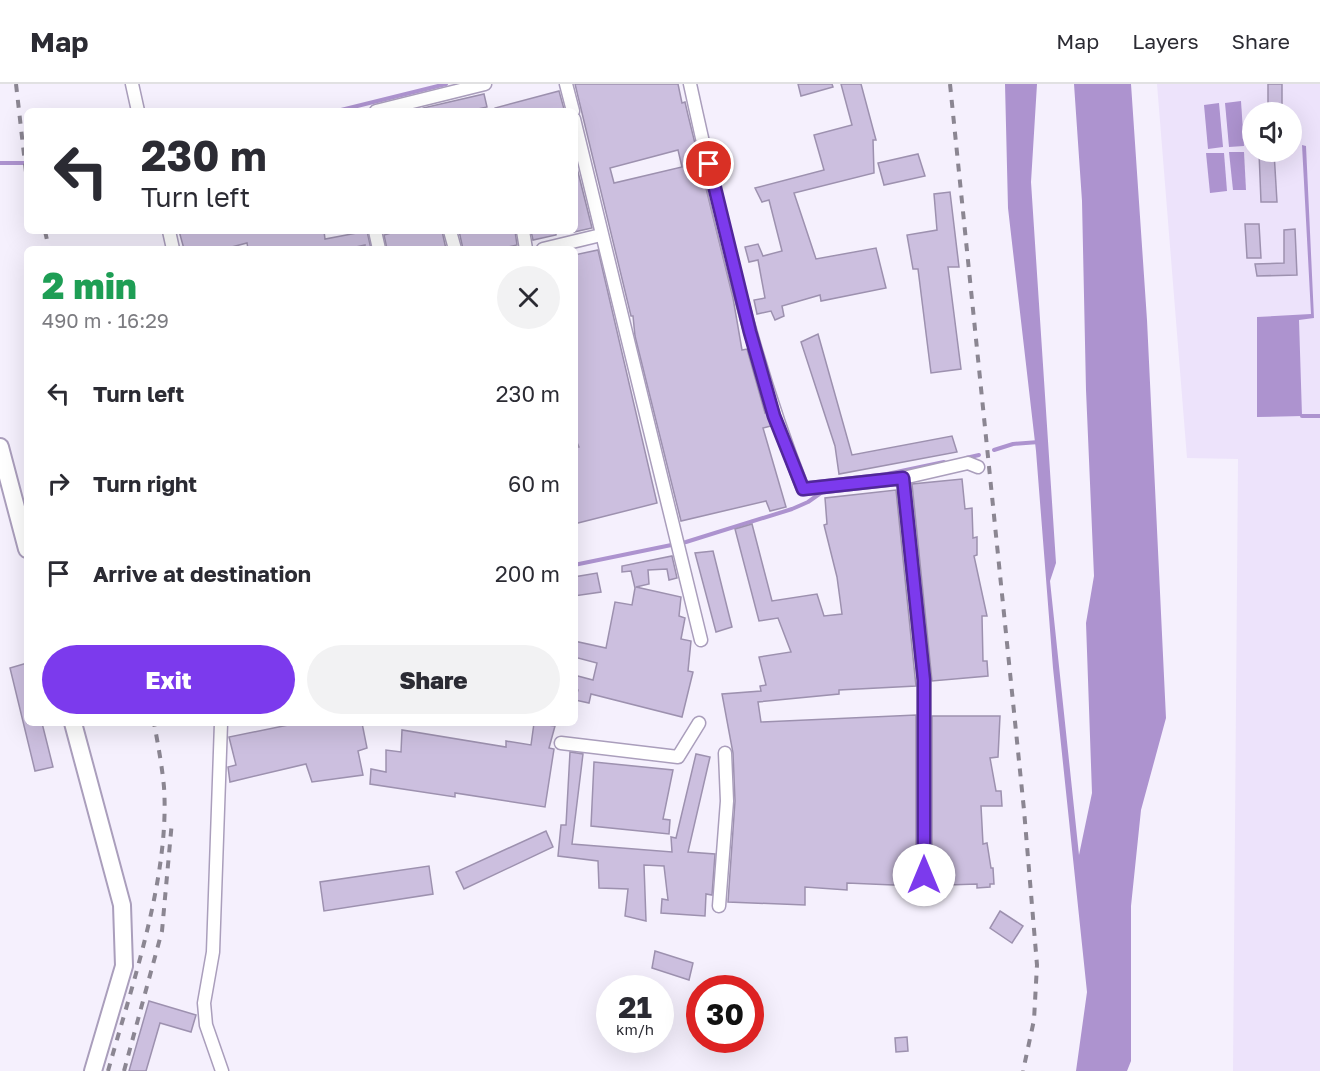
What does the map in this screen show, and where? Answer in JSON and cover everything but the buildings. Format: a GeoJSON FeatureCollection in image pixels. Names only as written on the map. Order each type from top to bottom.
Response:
{"type":"FeatureCollection","features":[{"type":"Feature","properties":{"kind":"main road"},"geometry":{"type":"LineString","coordinates":[[0,447],[24,538]]}},
{"type":"Feature","properties":{"kind":"main road"},"geometry":{"type":"LineString","coordinates":[[74,726],[122,915],[124,966],[93,1071]]}},
{"type":"Feature","properties":{"kind":"street"},"geometry":{"type":"LineString","coordinates":[[132,84],[137,108]]}},
{"type":"Feature","properties":{"kind":"street"},"geometry":{"type":"LineString","coordinates":[[397,108],[418,105],[485,84]]}},
{"type":"Feature","properties":{"kind":"street"},"geometry":{"type":"LineString","coordinates":[[566,84],[572,108]]}},
{"type":"Feature","properties":{"kind":"street"},"geometry":{"type":"LineString","coordinates":[[690,84],[750,332],[774,416],[803,489],[903,478],[968,463],[978,467]]}},
{"type":"Feature","properties":{"kind":"street"},"geometry":{"type":"LineString","coordinates":[[578,136],[701,640]]}},
{"type":"Feature","properties":{"kind":"street"},"geometry":{"type":"LineString","coordinates":[[555,246],[601,235]]}},
{"type":"Feature","properties":{"kind":"street"},"geometry":{"type":"LineString","coordinates":[[903,478],[924,680],[924,875]]}},
{"type":"Feature","properties":{"kind":"street"},"geometry":{"type":"LineString","coordinates":[[561,743],[678,757],[699,723]]}},
{"type":"Feature","properties":{"kind":"street"},"geometry":{"type":"LineString","coordinates":[[220,726],[213,952],[204,1004],[206,1025],[222,1071]]}},
{"type":"Feature","properties":{"kind":"street"},"geometry":{"type":"LineString","coordinates":[[719,906],[728,801],[725,753]]}},
{"type":"Feature","properties":{"kind":"shaded area"},"geometry":{"type":"Polygon","coordinates":[[[1005,84],[1037,84],[1031,182],[1056,563],[1050,581],[1079,855],[1092,793],[1086,623],[1094,576],[1086,390],[1082,201],[1074,84],[1131,84],[1147,320],[1166,718],[1141,810],[1131,906],[1131,1061],[1127,1071],[1076,1071],[1087,992],[1053,668],[1036,451],[1008,208],[1005,84]]]}},
{"type":"Feature","properties":{"kind":"shaded area"},"geometry":{"type":"Polygon","coordinates":[[[1157,84],[1320,84],[1320,1071],[1233,1071],[1238,459],[1187,458],[1157,84]]]}},
{"type":"Feature","properties":{"kind":"shaded area"},"geometry":{"type":"Polygon","coordinates":[[[1241,101],[1242,146],[1229,147],[1225,103],[1241,101]]]}},
{"type":"Feature","properties":{"kind":"shaded area"},"geometry":{"type":"Polygon","coordinates":[[[1219,103],[1223,147],[1208,149],[1204,105],[1219,103]]]}},
{"type":"Feature","properties":{"kind":"shaded area"},"geometry":{"type":"Polygon","coordinates":[[[1302,145],[1306,146],[1314,318],[1299,320],[1302,416],[1257,417],[1257,317],[1311,314],[1302,145]]]}},
{"type":"Feature","properties":{"kind":"shaded area"},"geometry":{"type":"Polygon","coordinates":[[[1229,152],[1242,152],[1246,190],[1233,190],[1229,152]]]}},
{"type":"Feature","properties":{"kind":"shaded area"},"geometry":{"type":"Polygon","coordinates":[[[1206,153],[1224,153],[1227,191],[1210,193],[1206,153]]]}},
{"type":"Feature","properties":{"kind":"waterway"},"geometry":{"type":"LineString","coordinates":[[349,108],[446,84]]}},
{"type":"Feature","properties":{"kind":"waterway"},"geometry":{"type":"LineString","coordinates":[[0,163],[24,163]]}},
{"type":"Feature","properties":{"kind":"waterway"},"geometry":{"type":"LineString","coordinates":[[1302,416],[1320,416]]}},
{"type":"Feature","properties":{"kind":"waterway"},"geometry":{"type":"LineString","coordinates":[[994,450],[1013,444],[1039,442]]}},
{"type":"Feature","properties":{"kind":"waterway"},"geometry":{"type":"LineString","coordinates":[[966,458],[979,455]]}},
{"type":"Feature","properties":{"kind":"waterway"},"geometry":{"type":"LineString","coordinates":[[887,474],[944,462]]}},
{"type":"Feature","properties":{"kind":"waterway"},"geometry":{"type":"LineString","coordinates":[[578,564],[686,542],[792,509],[808,502],[825,490]]}},
{"type":"Feature","properties":{"kind":"railway"},"geometry":{"type":"LineString","coordinates":[[16,84],[24,155]]}},
{"type":"Feature","properties":{"kind":"railway"},"geometry":{"type":"LineString","coordinates":[[950,84],[1024,810],[1037,965],[1034,1020],[1023,1071]]}},
{"type":"Feature","properties":{"kind":"railway"},"geometry":{"type":"LineString","coordinates":[[46,234],[48,246]]}},
{"type":"Feature","properties":{"kind":"railway"},"geometry":{"type":"LineString","coordinates":[[108,1071],[138,967],[161,857],[164,787],[155,726]]}},
{"type":"Feature","properties":{"kind":"railway"},"geometry":{"type":"LineString","coordinates":[[124,1071],[162,931],[172,821]]}},
{"type":"Feature","properties":{"kind":"route"},"geometry":{"type":"LineString","coordinates":[[709,164],[750,332],[774,416],[803,489],[903,478],[924,680],[924,875]]}}]}
